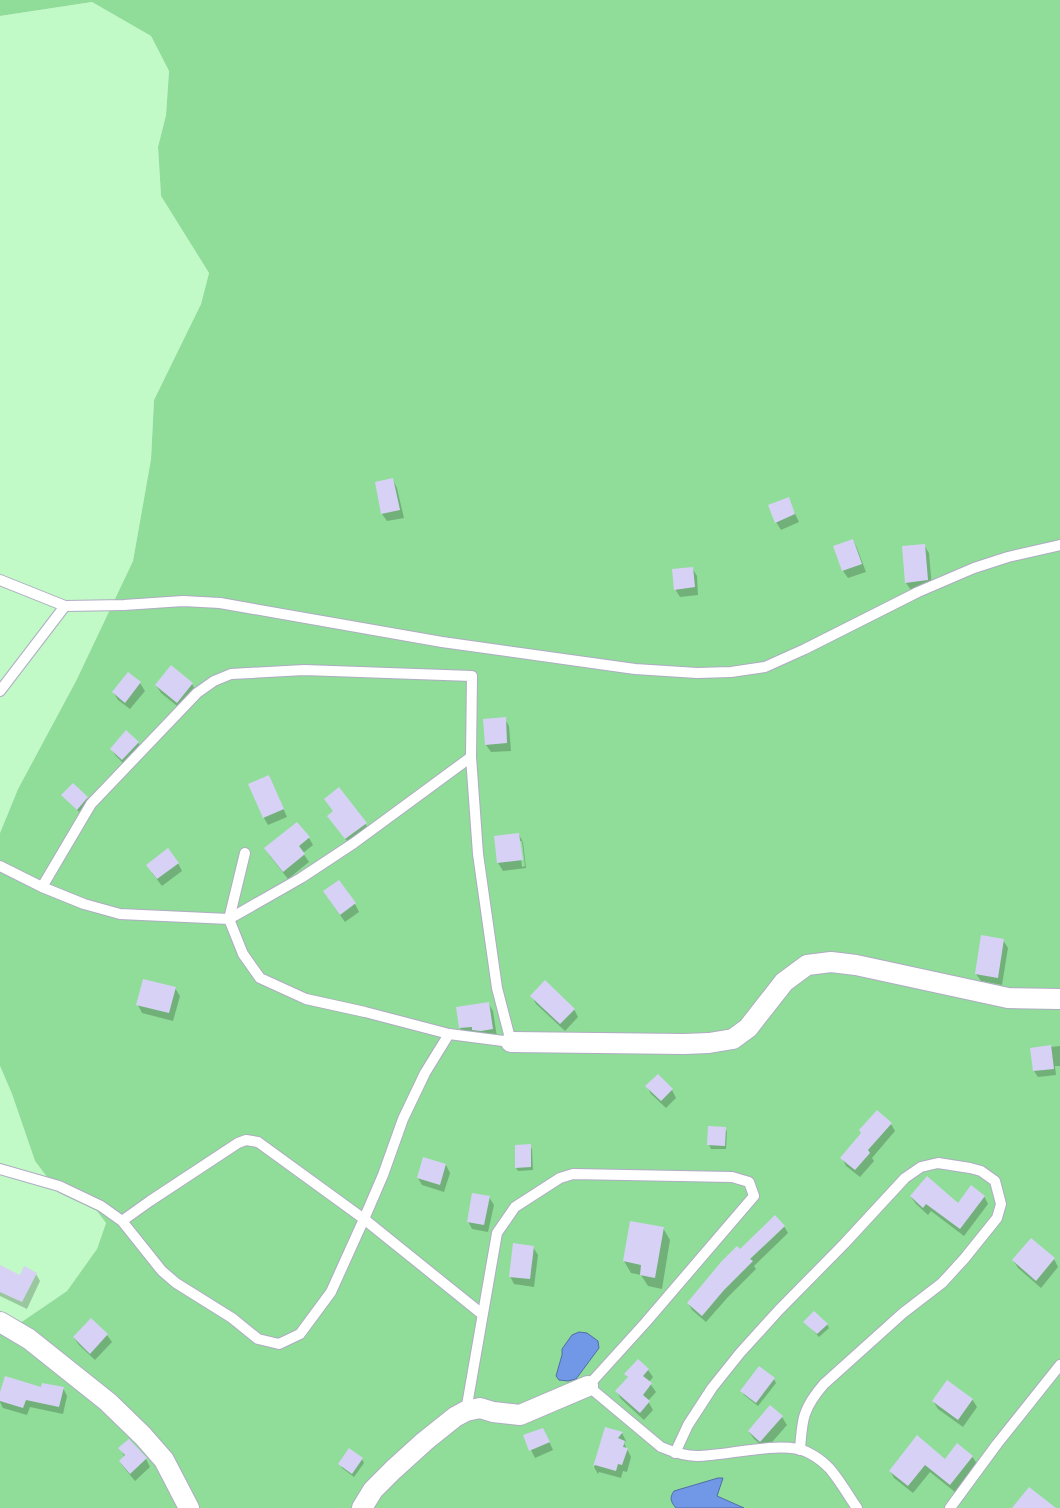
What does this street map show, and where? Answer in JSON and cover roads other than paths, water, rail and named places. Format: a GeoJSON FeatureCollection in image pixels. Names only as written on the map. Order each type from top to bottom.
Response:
{"type":"FeatureCollection","features":[{"type":"Feature","properties":{"kind":"street"},"geometry":{"type":"LineString","coordinates":[[511,1042],[709,1044],[732,1040],[748,1028],[784,982],[807,965],[831,962],[856,965],[1008,998],[1060,999]]}},
{"type":"Feature","properties":{"kind":"street"},"geometry":{"type":"LineString","coordinates":[[0,1322],[30,1339],[108,1402],[143,1436],[164,1460],[189,1508]]}},
{"type":"Feature","properties":{"kind":"street"},"geometry":{"type":"LineString","coordinates":[[362,1508],[373,1490],[392,1470],[455,1417],[466,1411],[480,1408],[493,1412],[520,1415],[588,1386]]}},
{"type":"Feature","properties":{"kind":"lane"},"geometry":{"type":"LineString","coordinates":[[0,580],[64,606],[124,605],[183,601],[220,603],[442,642],[635,669],[697,673],[731,672],[765,667],[778,662],[918,592],[974,568],[1008,557],[1060,545]]}},
{"type":"Feature","properties":{"kind":"lane"},"geometry":{"type":"LineString","coordinates":[[0,691],[64,606]]}},
{"type":"Feature","properties":{"kind":"lane"},"geometry":{"type":"LineString","coordinates":[[42,887],[91,804],[197,693],[214,681],[232,674],[304,670],[472,676],[472,756],[478,854],[497,988],[511,1042],[449,1034],[306,999],[260,978],[243,954],[229,919],[245,853]]}},
{"type":"Feature","properties":{"kind":"lane"},"geometry":{"type":"LineString","coordinates":[[0,866],[42,887],[84,904],[120,914],[229,919],[301,878],[346,848],[472,756]]}},
{"type":"Feature","properties":{"kind":"lane"},"geometry":{"type":"LineString","coordinates":[[0,1169],[59,1186],[101,1206],[122,1221],[162,1271],[176,1283],[232,1318],[258,1339],[279,1344],[300,1334],[331,1292],[384,1176],[403,1119],[425,1073],[449,1034]]}},
{"type":"Feature","properties":{"kind":"lane"},"geometry":{"type":"LineString","coordinates":[[122,1221],[238,1143],[246,1140],[258,1142],[364,1219],[482,1314]]}},
{"type":"Feature","properties":{"kind":"lane"},"geometry":{"type":"LineString","coordinates":[[675,1453],[688,1425],[712,1388],[740,1353],[905,1178],[921,1167],[938,1164],[981,1171],[995,1181],[1001,1204],[997,1218],[942,1283],[903,1313],[824,1384],[814,1396],[802,1422],[800,1450]]}},
{"type":"Feature","properties":{"kind":"lane"},"geometry":{"type":"LineString","coordinates":[[466,1411],[497,1233],[515,1207],[560,1178],[573,1174],[732,1177],[750,1182],[754,1196],[646,1322],[588,1386],[661,1447],[675,1453],[696,1456],[719,1455],[774,1448],[793,1448],[807,1452],[827,1466],[857,1508]]}},
{"type":"Feature","properties":{"kind":"lane"},"geometry":{"type":"LineString","coordinates":[[950,1508],[997,1444],[1060,1365]]}},
{"type":"Feature","properties":{"kind":"water"},"geometry":{"type":"Polygon","coordinates":[[[579,1332],[587,1333],[598,1341],[599,1348],[576,1379],[568,1381],[559,1380],[556,1376],[562,1349],[572,1335],[579,1332]]]}},
{"type":"Feature","properties":{"kind":"water"},"geometry":{"type":"Polygon","coordinates":[[[723,1478],[717,1496],[744,1508],[676,1508],[673,1504],[671,1498],[674,1491],[723,1478]]]}}]}
